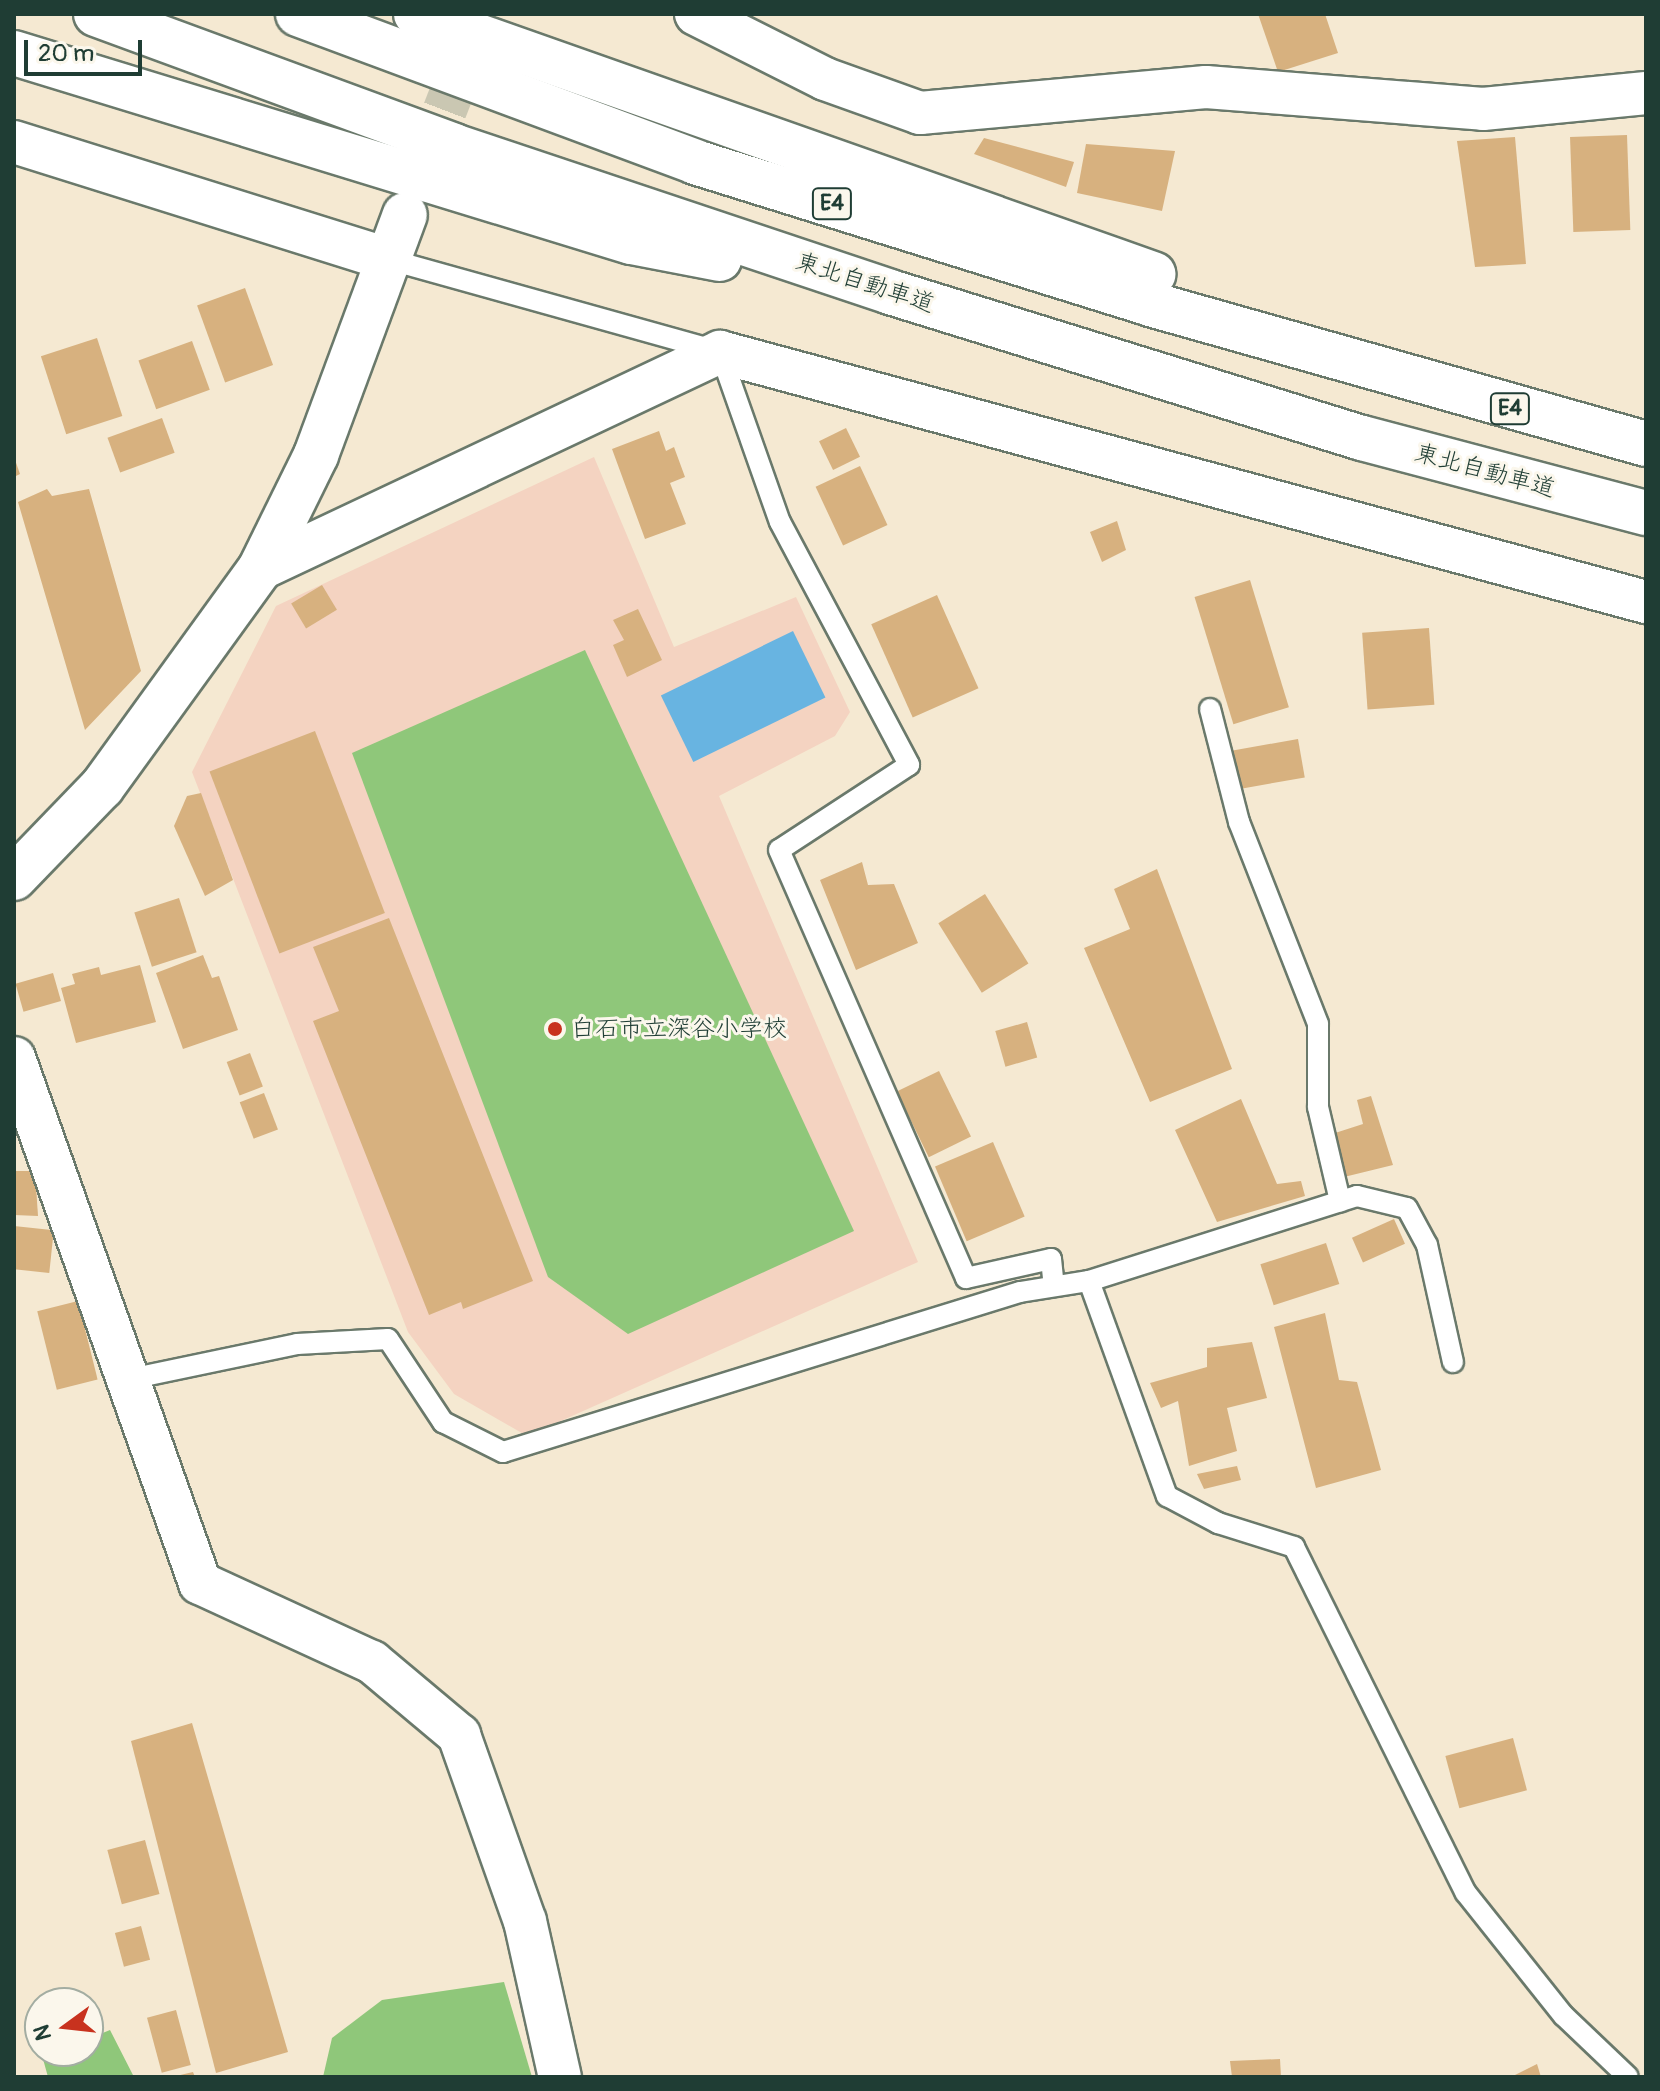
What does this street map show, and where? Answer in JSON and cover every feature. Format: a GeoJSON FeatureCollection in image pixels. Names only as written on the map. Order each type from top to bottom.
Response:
{"type":"FeatureCollection","features":[{"type":"Feature","properties":{"kind":"main road","name":"東北自動車道"},"geometry":{"type":"LineString","coordinates":[[96,14],[454,146],[890,292],[1362,438],[1646,513]]}},
{"type":"Feature","properties":{"kind":"main road","name":"E4"},"geometry":{"type":"LineString","coordinates":[[298,14],[695,162],[1375,369],[1646,444]]}},
{"type":"Feature","properties":{"kind":"main road"},"geometry":{"type":"LineString","coordinates":[[416,14],[1158,276],[1375,369]]}},
{"type":"Feature","properties":{"kind":"main road"},"geometry":{"type":"LineString","coordinates":[[14,53],[631,242],[890,292]]}},
{"type":"Feature","properties":{"kind":"main road"},"geometry":{"type":"LineString","coordinates":[[14,878],[102,787],[260,569],[316,455],[391,260],[405,215]]}},
{"type":"Feature","properties":{"kind":"street"},"geometry":{"type":"LineString","coordinates":[[696,14],[825,79],[920,113],[1206,87],[1483,109],[1646,93]]}},
{"type":"Feature","properties":{"kind":"street"},"geometry":{"type":"LineString","coordinates":[[14,142],[391,260]]}},
{"type":"Feature","properties":{"kind":"street"},"geometry":{"type":"LineString","coordinates":[[260,569],[720,352],[1646,602]]}},
{"type":"Feature","properties":{"kind":"street"},"geometry":{"type":"LineString","coordinates":[[14,1058],[125,1380],[200,1583],[372,1662],[459,1735],[525,1921],[560,2077]]}},
{"type":"Feature","properties":{"kind":"lane"},"geometry":{"type":"LineString","coordinates":[[391,260],[720,352],[780,522],[909,765],[779,850],[966,1278],[1051,1259],[1054,1286]]}},
{"type":"Feature","properties":{"kind":"lane"},"geometry":{"type":"LineString","coordinates":[[1210,709],[1239,822],[1318,1024],[1318,1107],[1340,1201]]}},
{"type":"Feature","properties":{"kind":"lane"},"geometry":{"type":"LineString","coordinates":[[125,1380],[297,1344],[388,1339],[443,1422],[503,1452],[1020,1292],[1089,1281],[1357,1196],[1407,1208],[1427,1245],[1453,1362]]}},
{"type":"Feature","properties":{"kind":"lane"},"geometry":{"type":"LineString","coordinates":[[1089,1281],[1167,1496],[1218,1523],[1294,1547],[1466,1893],[1564,2016],[1628,2077]]}},
{"type":"Feature","properties":{"kind":"shaded area","name":"白石市立深谷小学校"},"geometry":{"type":"Polygon","coordinates":[[[594,457],[674,647],[796,597],[850,712],[835,736],[719,796],[918,1262],[527,1436],[454,1394],[408,1332],[192,772],[276,606],[594,457]]]}},
{"type":"Feature","properties":{"kind":"green space"},"geometry":{"type":"Polygon","coordinates":[[[585,650],[854,1231],[628,1334],[548,1277],[352,753],[585,650]]]}},
{"type":"Feature","properties":{"kind":"green space"},"geometry":{"type":"Polygon","coordinates":[[[504,1982],[532,2077],[323,2077],[332,2038],[382,2000],[504,1982]]]}},
{"type":"Feature","properties":{"kind":"green space"},"geometry":{"type":"Polygon","coordinates":[[[110,2030],[134,2077],[48,2077],[45,2067],[104,2067],[104,2032],[110,2030]]]}},
{"type":"Feature","properties":{"kind":"water"},"geometry":{"type":"Polygon","coordinates":[[[793,631],[825,698],[693,762],[661,695],[793,631]]]}},
{"type":"Feature","properties":{"kind":"building"},"geometry":{"type":"Polygon","coordinates":[[[1258,14],[1325,14],[1338,53],[1278,72],[1258,14]]]}},
{"type":"Feature","properties":{"kind":"building"},"geometry":{"type":"Polygon","coordinates":[[[1627,135],[1630,230],[1573,232],[1570,137],[1627,135]]]}},
{"type":"Feature","properties":{"kind":"building"},"geometry":{"type":"Polygon","coordinates":[[[1515,137],[1526,264],[1475,267],[1457,141],[1515,137]]]}},
{"type":"Feature","properties":{"kind":"building"},"geometry":{"type":"Polygon","coordinates":[[[984,138],[1074,162],[1066,187],[974,154],[984,138]]]}},
{"type":"Feature","properties":{"kind":"building"},"geometry":{"type":"Polygon","coordinates":[[[1086,144],[1175,151],[1162,211],[1077,193],[1086,144]]]}},
{"type":"Feature","properties":{"kind":"building"},"geometry":{"type":"Polygon","coordinates":[[[245,288],[273,365],[225,382],[197,305],[245,288]]]}},
{"type":"Feature","properties":{"kind":"building"},"geometry":{"type":"Polygon","coordinates":[[[97,338],[122,416],[66,434],[41,356],[97,338]]]}},
{"type":"Feature","properties":{"kind":"building"},"geometry":{"type":"Polygon","coordinates":[[[192,341],[210,390],[156,409],[138,360],[192,341]]]}},
{"type":"Feature","properties":{"kind":"building"},"geometry":{"type":"Polygon","coordinates":[[[162,418],[175,453],[120,473],[107,438],[162,418]]]}},
{"type":"Feature","properties":{"kind":"building"},"geometry":{"type":"Polygon","coordinates":[[[846,428],[860,457],[833,470],[819,441],[846,428]]]}},
{"type":"Feature","properties":{"kind":"building"},"geometry":{"type":"Polygon","coordinates":[[[659,431],[666,451],[674,447],[685,477],[670,483],[686,524],[645,539],[612,449],[659,431]]]}},
{"type":"Feature","properties":{"kind":"building"},"geometry":{"type":"Polygon","coordinates":[[[14,457],[20,474],[14,477],[14,457]]]}},
{"type":"Feature","properties":{"kind":"building"},"geometry":{"type":"Polygon","coordinates":[[[860,466],[887,525],[843,546],[816,487],[860,466]]]}},
{"type":"Feature","properties":{"kind":"building"},"geometry":{"type":"Polygon","coordinates":[[[47,489],[52,496],[89,489],[141,671],[85,730],[18,502],[47,489]]]}},
{"type":"Feature","properties":{"kind":"building"},"geometry":{"type":"Polygon","coordinates":[[[1117,521],[1126,550],[1102,562],[1090,532],[1117,521]]]}},
{"type":"Feature","properties":{"kind":"building"},"geometry":{"type":"Polygon","coordinates":[[[1250,580],[1289,707],[1233,724],[1195,597],[1250,580]]]}},
{"type":"Feature","properties":{"kind":"building"},"geometry":{"type":"Polygon","coordinates":[[[322,585],[337,610],[306,628],[291,604],[322,585]]]}},
{"type":"Feature","properties":{"kind":"building"},"geometry":{"type":"Polygon","coordinates":[[[937,595],[978,688],[913,717],[871,624],[937,595]]]}},
{"type":"Feature","properties":{"kind":"building"},"geometry":{"type":"Polygon","coordinates":[[[638,609],[662,660],[627,677],[613,645],[624,640],[613,620],[638,609]]]}},
{"type":"Feature","properties":{"kind":"building"},"geometry":{"type":"Polygon","coordinates":[[[1429,628],[1434,705],[1368,709],[1362,633],[1429,628]]]}},
{"type":"Feature","properties":{"kind":"building"},"geometry":{"type":"Polygon","coordinates":[[[315,731],[385,913],[279,954],[210,771],[315,731]]]}},
{"type":"Feature","properties":{"kind":"building"},"geometry":{"type":"Polygon","coordinates":[[[1298,739],[1305,777],[1237,789],[1230,751],[1298,739]]]}},
{"type":"Feature","properties":{"kind":"building"},"geometry":{"type":"Polygon","coordinates":[[[201,793],[233,880],[205,896],[174,826],[187,796],[201,793]]]}},
{"type":"Feature","properties":{"kind":"building"},"geometry":{"type":"Polygon","coordinates":[[[862,862],[868,885],[894,884],[918,943],[856,970],[820,880],[862,862]]]}},
{"type":"Feature","properties":{"kind":"building"},"geometry":{"type":"Polygon","coordinates":[[[1157,869],[1232,1069],[1150,1102],[1084,948],[1130,929],[1114,889],[1157,869]]]}},
{"type":"Feature","properties":{"kind":"building"},"geometry":{"type":"Polygon","coordinates":[[[985,894],[1028,964],[982,993],[938,923],[985,894]]]}},
{"type":"Feature","properties":{"kind":"building"},"geometry":{"type":"Polygon","coordinates":[[[179,898],[197,952],[152,967],[134,913],[179,898]]]}},
{"type":"Feature","properties":{"kind":"building"},"geometry":{"type":"Polygon","coordinates":[[[389,918],[533,1281],[463,1309],[461,1302],[429,1315],[313,1021],[339,1011],[313,947],[389,918]]]}},
{"type":"Feature","properties":{"kind":"building"},"geometry":{"type":"Polygon","coordinates":[[[203,955],[212,978],[219,976],[238,1030],[183,1049],[156,973],[203,955]]]}},
{"type":"Feature","properties":{"kind":"building"},"geometry":{"type":"Polygon","coordinates":[[[140,965],[156,1022],[76,1043],[61,988],[75,984],[72,974],[99,967],[101,975],[140,965]]]}},
{"type":"Feature","properties":{"kind":"building"},"geometry":{"type":"Polygon","coordinates":[[[53,973],[61,1001],[24,1012],[16,984],[53,973]]]}},
{"type":"Feature","properties":{"kind":"building"},"geometry":{"type":"Polygon","coordinates":[[[1027,1022],[1037,1058],[1005,1067],[995,1031],[1027,1022]]]}},
{"type":"Feature","properties":{"kind":"building"},"geometry":{"type":"Polygon","coordinates":[[[250,1053],[263,1087],[240,1096],[227,1062],[250,1053]]]}},
{"type":"Feature","properties":{"kind":"building"},"geometry":{"type":"Polygon","coordinates":[[[939,1071],[971,1137],[929,1157],[897,1092],[939,1071]]]}},
{"type":"Feature","properties":{"kind":"building"},"geometry":{"type":"Polygon","coordinates":[[[264,1093],[278,1129],[254,1139],[240,1102],[264,1093]]]}},
{"type":"Feature","properties":{"kind":"building"},"geometry":{"type":"Polygon","coordinates":[[[1371,1096],[1393,1165],[1344,1177],[1332,1134],[1363,1124],[1357,1100],[1371,1096]]]}},
{"type":"Feature","properties":{"kind":"building"},"geometry":{"type":"Polygon","coordinates":[[[1241,1099],[1277,1184],[1301,1181],[1305,1196],[1217,1222],[1175,1130],[1241,1099]]]}},
{"type":"Feature","properties":{"kind":"building"},"geometry":{"type":"Polygon","coordinates":[[[993,1142],[1025,1217],[967,1241],[935,1167],[993,1142]]]}},
{"type":"Feature","properties":{"kind":"building"},"geometry":{"type":"Polygon","coordinates":[[[14,1171],[35,1171],[38,1216],[14,1215],[14,1171]]]}},
{"type":"Feature","properties":{"kind":"building"},"geometry":{"type":"Polygon","coordinates":[[[1394,1219],[1405,1244],[1363,1262],[1352,1238],[1394,1219]]]}},
{"type":"Feature","properties":{"kind":"building"},"geometry":{"type":"Polygon","coordinates":[[[14,1226],[54,1230],[49,1273],[14,1269],[14,1226]]]}},
{"type":"Feature","properties":{"kind":"building"},"geometry":{"type":"Polygon","coordinates":[[[1326,1243],[1339,1284],[1274,1305],[1260,1264],[1326,1243]]]}},
{"type":"Feature","properties":{"kind":"building"},"geometry":{"type":"Polygon","coordinates":[[[78,1301],[98,1380],[57,1390],[37,1311],[78,1301]]]}},
{"type":"Feature","properties":{"kind":"building"},"geometry":{"type":"Polygon","coordinates":[[[1325,1313],[1339,1380],[1357,1382],[1381,1470],[1316,1488],[1274,1327],[1325,1313]]]}},
{"type":"Feature","properties":{"kind":"building"},"geometry":{"type":"Polygon","coordinates":[[[1252,1342],[1267,1398],[1227,1408],[1237,1451],[1189,1466],[1178,1401],[1161,1408],[1150,1383],[1207,1367],[1207,1348],[1252,1342]]]}},
{"type":"Feature","properties":{"kind":"building"},"geometry":{"type":"Polygon","coordinates":[[[1237,1466],[1241,1480],[1204,1489],[1197,1474],[1237,1466]]]}},
{"type":"Feature","properties":{"kind":"building"},"geometry":{"type":"Polygon","coordinates":[[[192,1723],[288,2052],[216,2073],[131,1741],[192,1723]]]}},
{"type":"Feature","properties":{"kind":"building"},"geometry":{"type":"Polygon","coordinates":[[[1513,1738],[1527,1790],[1459,1808],[1445,1756],[1513,1738]]]}},
{"type":"Feature","properties":{"kind":"building"},"geometry":{"type":"Polygon","coordinates":[[[145,1840],[159,1894],[122,1904],[107,1850],[145,1840]]]}},
{"type":"Feature","properties":{"kind":"building"},"geometry":{"type":"Polygon","coordinates":[[[141,1926],[150,1960],[124,1967],[115,1933],[141,1926]]]}},
{"type":"Feature","properties":{"kind":"building"},"geometry":{"type":"Polygon","coordinates":[[[176,2010],[191,2065],[162,2073],[147,2018],[176,2010]]]}},
{"type":"Feature","properties":{"kind":"building"},"geometry":{"type":"Polygon","coordinates":[[[1280,2059],[1281,2077],[1232,2077],[1230,2061],[1280,2059]]]}},
{"type":"Feature","properties":{"kind":"building"},"geometry":{"type":"Polygon","coordinates":[[[1537,2064],[1541,2077],[1511,2077],[1537,2064]]]}},
{"type":"Feature","properties":{"kind":"building"},"geometry":{"type":"Polygon","coordinates":[[[193,2072],[195,2077],[176,2077],[176,2076],[193,2072]]]}},
{"type":"Feature","properties":{"kind":"tunnel"},"geometry":{"type":"LineString","coordinates":[[421,172],[482,14]]}},
{"type":"Feature","properties":{"kind":"place","name":"白石市立深谷小学校"},"geometry":{"type":"Point","coordinates":[555,1029]}}]}
